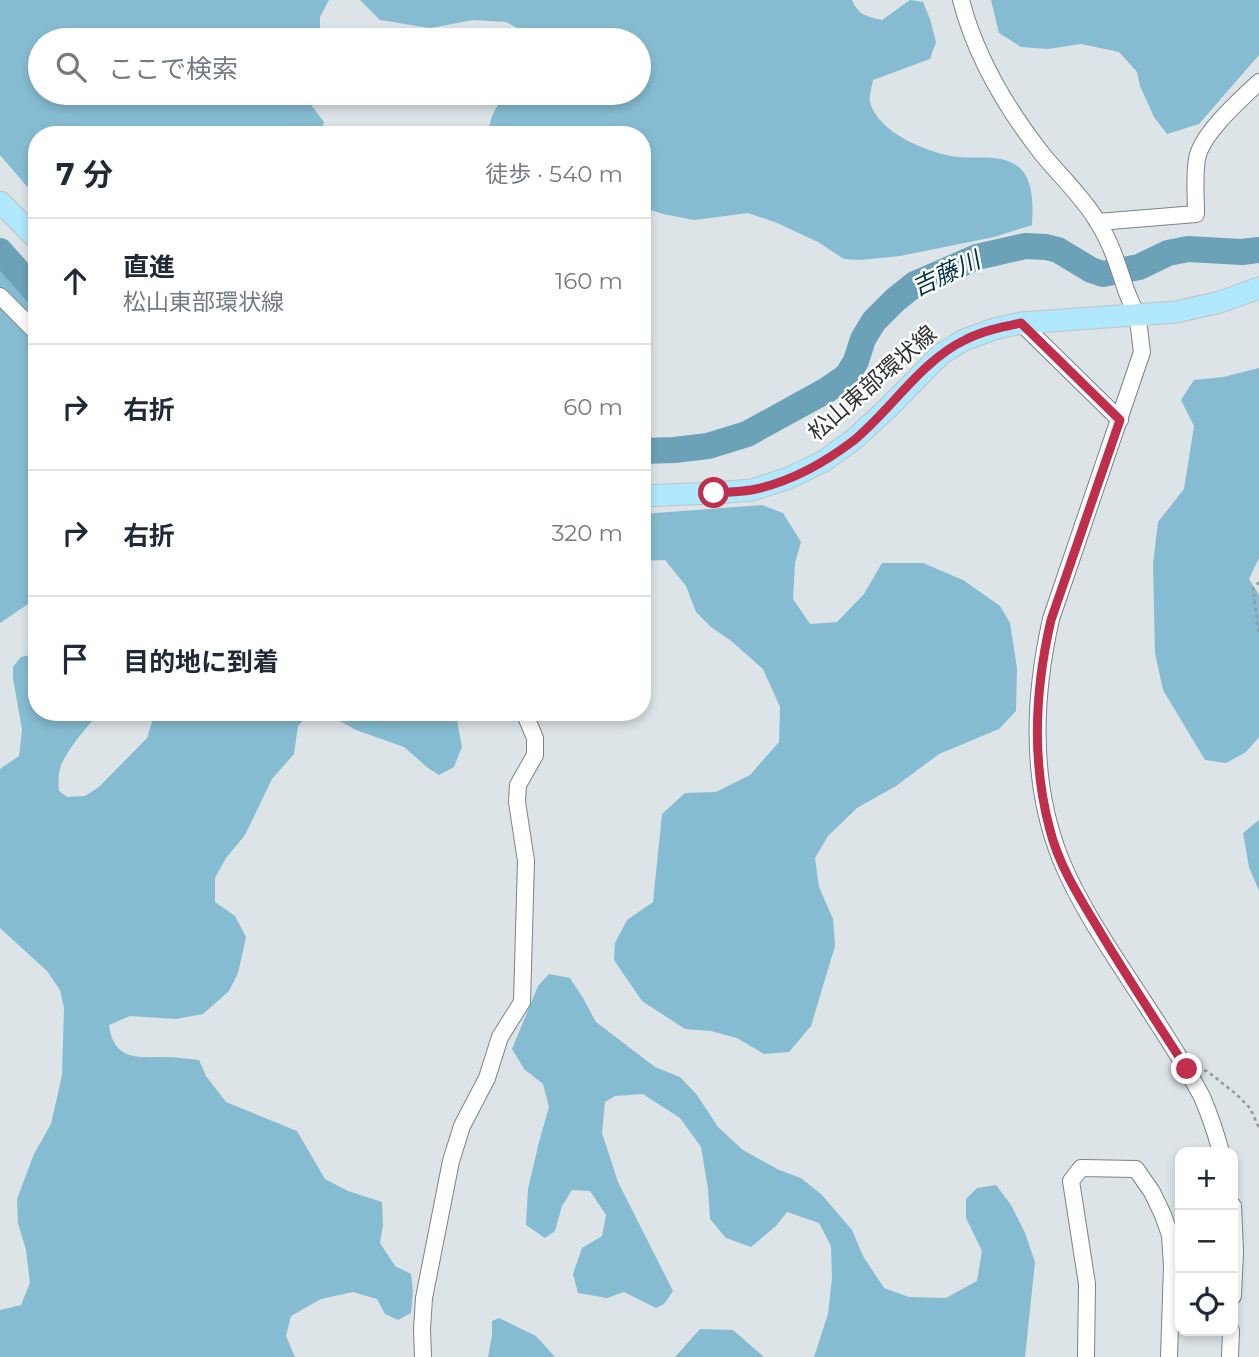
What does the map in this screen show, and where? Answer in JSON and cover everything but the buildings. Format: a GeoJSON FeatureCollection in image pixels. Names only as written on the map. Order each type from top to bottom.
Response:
{"type":"FeatureCollection","features":[{"type":"Feature","properties":{"kind":"main road"},"geometry":{"type":"LineString","coordinates":[[0,202],[28,230]]}},
{"type":"Feature","properties":{"kind":"main road","name":"松山東部環状線"},"geometry":{"type":"LineString","coordinates":[[651,496],[752,490],[789,478],[824,461],[853,440],[888,408],[941,354],[964,340],[994,329],[1021,323],[1177,313],[1259,288]]}},
{"type":"Feature","properties":{"kind":"street"},"geometry":{"type":"LineString","coordinates":[[961,0],[979,52],[1010,110],[1098,222],[1112,250],[1137,316],[1142,352],[1051,620],[1044,652],[1037,714],[1039,778],[1050,831],[1077,893],[1187,1069],[1203,1100],[1220,1147]]}},
{"type":"Feature","properties":{"kind":"street"},"geometry":{"type":"LineString","coordinates":[[1098,222],[1196,215],[1197,157],[1206,139],[1227,113],[1259,82]]}},
{"type":"Feature","properties":{"kind":"street"},"geometry":{"type":"LineString","coordinates":[[0,296],[28,324]]}},
{"type":"Feature","properties":{"kind":"street"},"geometry":{"type":"LineString","coordinates":[[1021,323],[1120,420]]}},
{"type":"Feature","properties":{"kind":"street"},"geometry":{"type":"LineString","coordinates":[[423,1357],[424,1298],[451,1161],[461,1126],[487,1078],[500,1037],[522,1002],[526,861],[517,802],[518,785],[535,755],[535,738],[528,721]]}},
{"type":"Feature","properties":{"kind":"street"},"geometry":{"type":"LineString","coordinates":[[1086,1357],[1087,1284],[1071,1181],[1081,1168],[1136,1169],[1152,1192],[1163,1215],[1170,1235],[1172,1266],[1169,1357]]}},
{"type":"Feature","properties":{"kind":"street"},"geometry":{"type":"LineString","coordinates":[[1233,1210],[1234,1273]]}},
{"type":"Feature","properties":{"kind":"street"},"geometry":{"type":"LineString","coordinates":[[1230,1357],[1231,1336]]}},
{"type":"Feature","properties":{"kind":"path"},"geometry":{"type":"LineString","coordinates":[[1259,582],[1253,589],[1259,635]]}},
{"type":"Feature","properties":{"kind":"path"},"geometry":{"type":"LineString","coordinates":[[1187,1069],[1207,1071],[1236,1094],[1250,1108],[1259,1128]]}},
{"type":"Feature","properties":{"kind":"shaded area"},"geometry":{"type":"Polygon","coordinates":[[[0,0],[329,0],[320,17],[320,28],[28,28],[28,105],[311,105],[324,122],[323,126],[28,126],[28,188],[0,155],[0,0]]]}},
{"type":"Feature","properties":{"kind":"shaded area"},"geometry":{"type":"Polygon","coordinates":[[[360,0],[852,0],[860,12],[882,20],[910,0],[923,2],[936,42],[930,59],[873,80],[870,102],[875,113],[893,132],[932,151],[957,157],[998,158],[1013,163],[1025,173],[1028,180],[1032,225],[994,237],[900,256],[860,260],[844,259],[818,242],[748,213],[694,220],[663,214],[651,210],[651,126],[489,126],[498,105],[651,105],[651,28],[517,28],[506,22],[474,20],[430,28],[380,20],[360,0]]]}},
{"type":"Feature","properties":{"kind":"shaded area"},"geometry":{"type":"Polygon","coordinates":[[[991,0],[1259,0],[1259,55],[1199,124],[1167,134],[1154,117],[1140,86],[1137,72],[1119,52],[1081,44],[1048,49],[1021,47],[999,33],[991,0]]]}},
{"type":"Feature","properties":{"kind":"shaded area"},"geometry":{"type":"Polygon","coordinates":[[[0,255],[28,288],[28,604],[0,623],[0,255]]]}},
{"type":"Feature","properties":{"kind":"shaded area"},"geometry":{"type":"Polygon","coordinates":[[[1259,368],[1259,558],[1249,579],[1259,595],[1259,737],[1246,752],[1226,763],[1205,760],[1163,690],[1155,653],[1153,564],[1158,522],[1184,489],[1194,426],[1181,400],[1194,380],[1223,377],[1259,368]]]}},
{"type":"Feature","properties":{"kind":"shaded area"},"geometry":{"type":"Polygon","coordinates":[[[762,505],[783,513],[801,542],[795,563],[793,599],[810,624],[837,622],[864,594],[882,563],[923,563],[963,580],[1000,606],[1010,623],[1017,668],[1016,711],[999,729],[939,754],[896,786],[857,808],[828,836],[815,858],[819,887],[833,919],[835,946],[811,1026],[789,1052],[764,1054],[737,1038],[711,1031],[685,1029],[642,1001],[614,960],[615,943],[627,920],[653,902],[662,814],[685,793],[716,792],[750,775],[779,742],[780,707],[763,669],[696,612],[686,586],[665,560],[651,561],[651,513],[762,505]]]}},
{"type":"Feature","properties":{"kind":"shaded area"},"geometry":{"type":"Polygon","coordinates":[[[28,655],[28,721],[93,721],[62,763],[59,791],[67,797],[85,796],[99,787],[147,738],[152,721],[303,721],[298,726],[294,754],[272,779],[245,835],[226,858],[215,878],[215,902],[235,916],[246,937],[238,973],[229,991],[203,1014],[176,1019],[130,1016],[109,1025],[116,1045],[128,1055],[199,1060],[206,1076],[226,1102],[297,1131],[325,1179],[348,1191],[382,1202],[383,1225],[380,1243],[395,1266],[411,1274],[411,1313],[398,1320],[385,1314],[377,1299],[353,1292],[321,1299],[291,1316],[286,1336],[295,1357],[0,1357],[0,1310],[21,1305],[30,1283],[26,1250],[18,1223],[17,1199],[34,1154],[51,1124],[62,1075],[64,1008],[60,990],[47,971],[0,928],[0,769],[19,756],[22,730],[13,667],[21,657],[28,655]]]}},
{"type":"Feature","properties":{"kind":"shaded area"},"geometry":{"type":"Polygon","coordinates":[[[340,721],[457,721],[462,747],[454,767],[439,775],[404,747],[356,730],[340,721]]]}},
{"type":"Feature","properties":{"kind":"shaded area"},"geometry":{"type":"Polygon","coordinates":[[[1259,820],[1259,891],[1249,867],[1243,833],[1259,820]]]}},
{"type":"Feature","properties":{"kind":"shaded area"},"geometry":{"type":"Polygon","coordinates":[[[549,974],[570,978],[596,1022],[655,1067],[680,1077],[697,1095],[718,1127],[743,1150],[779,1170],[801,1178],[822,1195],[852,1230],[863,1256],[884,1288],[909,1297],[946,1298],[977,1281],[982,1251],[966,1218],[966,1199],[977,1188],[996,1185],[1011,1205],[1035,1262],[1025,1357],[814,1357],[828,1314],[832,1278],[831,1246],[819,1223],[787,1212],[776,1226],[751,1247],[726,1238],[710,1219],[701,1147],[680,1118],[643,1094],[615,1096],[605,1102],[602,1133],[618,1182],[673,1291],[664,1304],[656,1308],[624,1292],[607,1298],[578,1293],[573,1274],[582,1248],[602,1236],[606,1215],[590,1191],[572,1190],[562,1206],[555,1231],[545,1238],[526,1225],[528,1189],[549,1107],[543,1084],[524,1069],[512,1049],[538,986],[549,974]]]}},
{"type":"Feature","properties":{"kind":"shaded area"},"geometry":{"type":"Polygon","coordinates":[[[499,1318],[536,1336],[555,1357],[488,1357],[492,1321],[499,1318]]]}},
{"type":"Feature","properties":{"kind":"shaded area"},"geometry":{"type":"Polygon","coordinates":[[[700,1329],[733,1330],[764,1357],[675,1357],[700,1329]]]}},
{"type":"Feature","properties":{"kind":"waterway","name":"吉藤川"},"geometry":{"type":"LineString","coordinates":[[651,451],[708,446],[747,434],[827,390],[847,376],[874,321],[895,300],[915,284],[977,257],[1025,246],[1046,247],[1058,250],[1091,270],[1103,274],[1139,267],[1168,253],[1188,249],[1242,252],[1259,250]]}},
{"type":"Feature","properties":{"kind":"waterway","name":"吉藤川"},"geometry":{"type":"LineString","coordinates":[[0,251],[28,283]]}},
{"type":"Feature","properties":{"kind":"route"},"geometry":{"type":"LineString","coordinates":[[714,493],[752,490],[789,478],[824,461],[853,440],[888,408],[941,354],[964,340],[1021,323],[1120,420],[1051,620],[1039,684],[1039,778],[1050,831],[1077,893],[1187,1069]]}}]}
